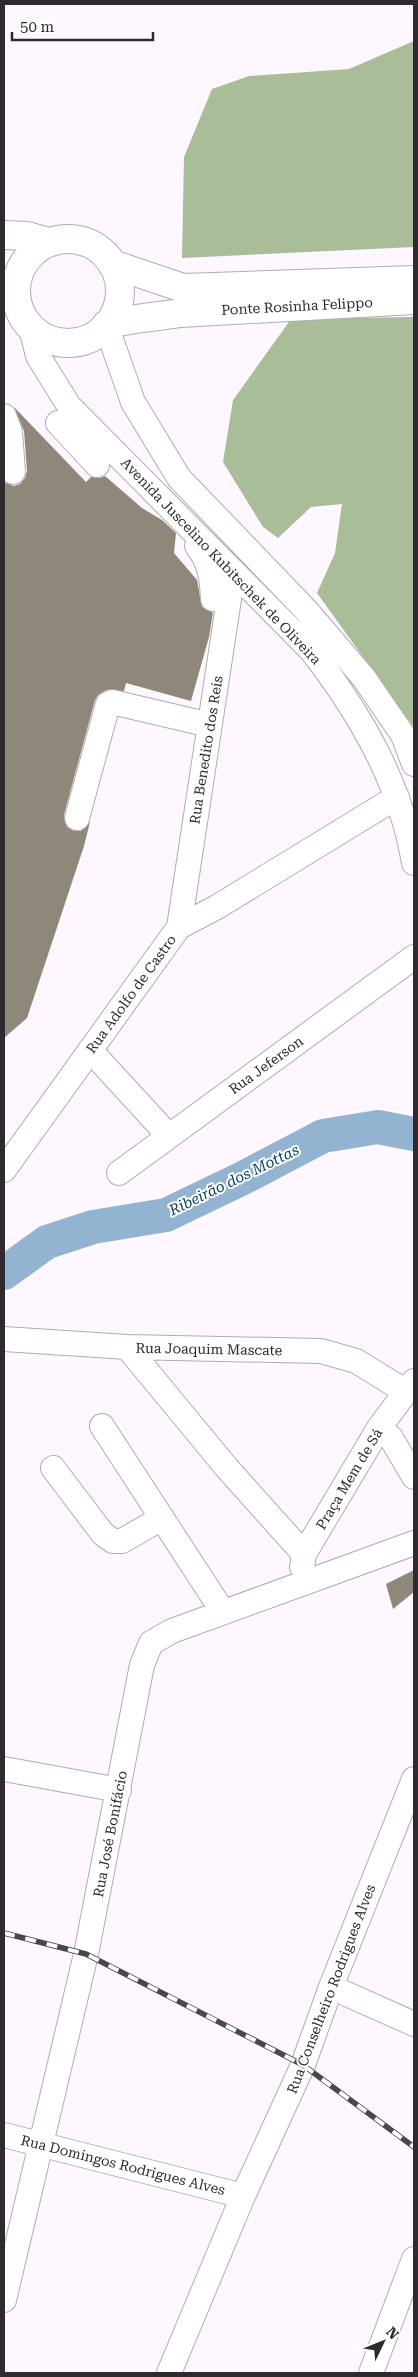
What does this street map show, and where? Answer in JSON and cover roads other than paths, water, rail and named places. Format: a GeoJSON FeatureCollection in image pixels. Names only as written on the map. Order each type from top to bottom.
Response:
{"type":"FeatureCollection","features":[{"type":"Feature","properties":{"kind":"main road"},"geometry":{"type":"LineString","coordinates":[[4,235],[27,236],[48,242],[72,239],[88,243],[102,252],[112,264],[118,278],[120,293],[116,311],[106,326],[92,337],[76,342],[60,342],[44,337],[20,321],[16,284],[20,269],[29,256],[48,242]]}},
{"type":"Feature","properties":{"kind":"main road"},"geometry":{"type":"LineString","coordinates":[[112,264],[182,300]]}},
{"type":"Feature","properties":{"kind":"main road","name":"Ponte Rosinha Felippo"},"geometry":{"type":"LineString","coordinates":[[182,300],[414,280]]}},
{"type":"Feature","properties":{"kind":"main road"},"geometry":{"type":"LineString","coordinates":[[106,326],[128,319],[149,318],[182,300]]}},
{"type":"Feature","properties":{"kind":"main road","name":"Ponte Rosinha Felippo"},"geometry":{"type":"LineString","coordinates":[[182,300],[414,300]]}},
{"type":"Feature","properties":{"kind":"street","name":"Avenida Juscelino Kubitschek de Oliveira"},"geometry":{"type":"LineString","coordinates":[[20,321],[38,356],[69,406],[311,650],[343,692],[371,740],[397,798],[414,863]]}},
{"type":"Feature","properties":{"kind":"street","name":"Avenida Juscelino Kubitschek de Oliveira"},"geometry":{"type":"LineString","coordinates":[[106,326],[133,402],[179,478],[306,610],[364,678],[403,735],[414,764]]}},
{"type":"Feature","properties":{"kind":"street"},"geometry":{"type":"LineString","coordinates":[[4,416],[10,432],[13,472]]}},
{"type":"Feature","properties":{"kind":"street"},"geometry":{"type":"LineString","coordinates":[[58,423],[97,465]]}},
{"type":"Feature","properties":{"kind":"street"},"geometry":{"type":"LineString","coordinates":[[148,484],[149,492],[159,505],[206,556],[211,572],[213,598]]}},
{"type":"Feature","properties":{"kind":"street","name":"Rua Benedito dos Reis"},"geometry":{"type":"LineString","coordinates":[[179,927],[233,573]]}},
{"type":"Feature","properties":{"kind":"street"},"geometry":{"type":"LineString","coordinates":[[77,818],[108,704],[112,702],[210,725]]}},
{"type":"Feature","properties":{"kind":"street","name":"Rua Adolfo de Castro"},"geometry":{"type":"LineString","coordinates":[[4,1170],[179,927],[217,907],[397,798]]}},
{"type":"Feature","properties":{"kind":"street","name":"Rua Jeferson"},"geometry":{"type":"LineString","coordinates":[[119,1173],[168,1135],[414,957]]}},
{"type":"Feature","properties":{"kind":"street"},"geometry":{"type":"LineString","coordinates":[[90,1050],[168,1135]]}},
{"type":"Feature","properties":{"kind":"street","name":"Rua Joaquim Mascate"},"geometry":{"type":"LineString","coordinates":[[4,1339],[127,1348],[321,1351],[356,1361],[409,1386]]}},
{"type":"Feature","properties":{"kind":"street"},"geometry":{"type":"LineString","coordinates":[[127,1348],[214,1453],[304,1554]]}},
{"type":"Feature","properties":{"kind":"street","name":"Praça Mem de Sá"},"geometry":{"type":"LineString","coordinates":[[299,1584],[304,1554],[379,1428],[409,1386]]}},
{"type":"Feature","properties":{"kind":"street"},"geometry":{"type":"LineString","coordinates":[[102,1426],[223,1612]]}},
{"type":"Feature","properties":{"kind":"street"},"geometry":{"type":"LineString","coordinates":[[379,1428],[391,1438],[414,1477]]}},
{"type":"Feature","properties":{"kind":"street"},"geometry":{"type":"LineString","coordinates":[[53,1468],[103,1534],[113,1542],[122,1541],[162,1518]]}},
{"type":"Feature","properties":{"kind":"street","name":"Rua José Bonifácio"},"geometry":{"type":"LineString","coordinates":[[4,2300],[86,1954],[142,1665],[151,1643],[172,1631],[414,1543]]}},
{"type":"Feature","properties":{"kind":"street"},"geometry":{"type":"LineString","coordinates":[[4,1769],[119,1790]]}},
{"type":"Feature","properties":{"kind":"street","name":"Rua Conselheiro Rodrigues Alves"},"geometry":{"type":"LineString","coordinates":[[169,2373],[243,2196],[303,2066],[331,1987],[414,1779]]}},
{"type":"Feature","properties":{"kind":"street"},"geometry":{"type":"LineString","coordinates":[[331,1987],[414,2024]]}},
{"type":"Feature","properties":{"kind":"street","name":"Rua Domingos Rodrigues Alves"},"geometry":{"type":"LineString","coordinates":[[4,2135],[243,2196]]}},
{"type":"Feature","properties":{"kind":"street"},"geometry":{"type":"LineString","coordinates":[[371,2373],[414,2259]]}},
{"type":"Feature","properties":{"kind":"waterway","name":"Ribeirão dos Mottas"},"geometry":{"type":"LineString","coordinates":[[4,1273],[47,1242],[93,1227],[166,1215],[241,1179],[323,1136],[378,1127],[414,1134]]}},
{"type":"Feature","properties":{"kind":"railway"},"geometry":{"type":"LineString","coordinates":[[4,1933],[86,1954],[303,2065],[414,2147]]}}]}
